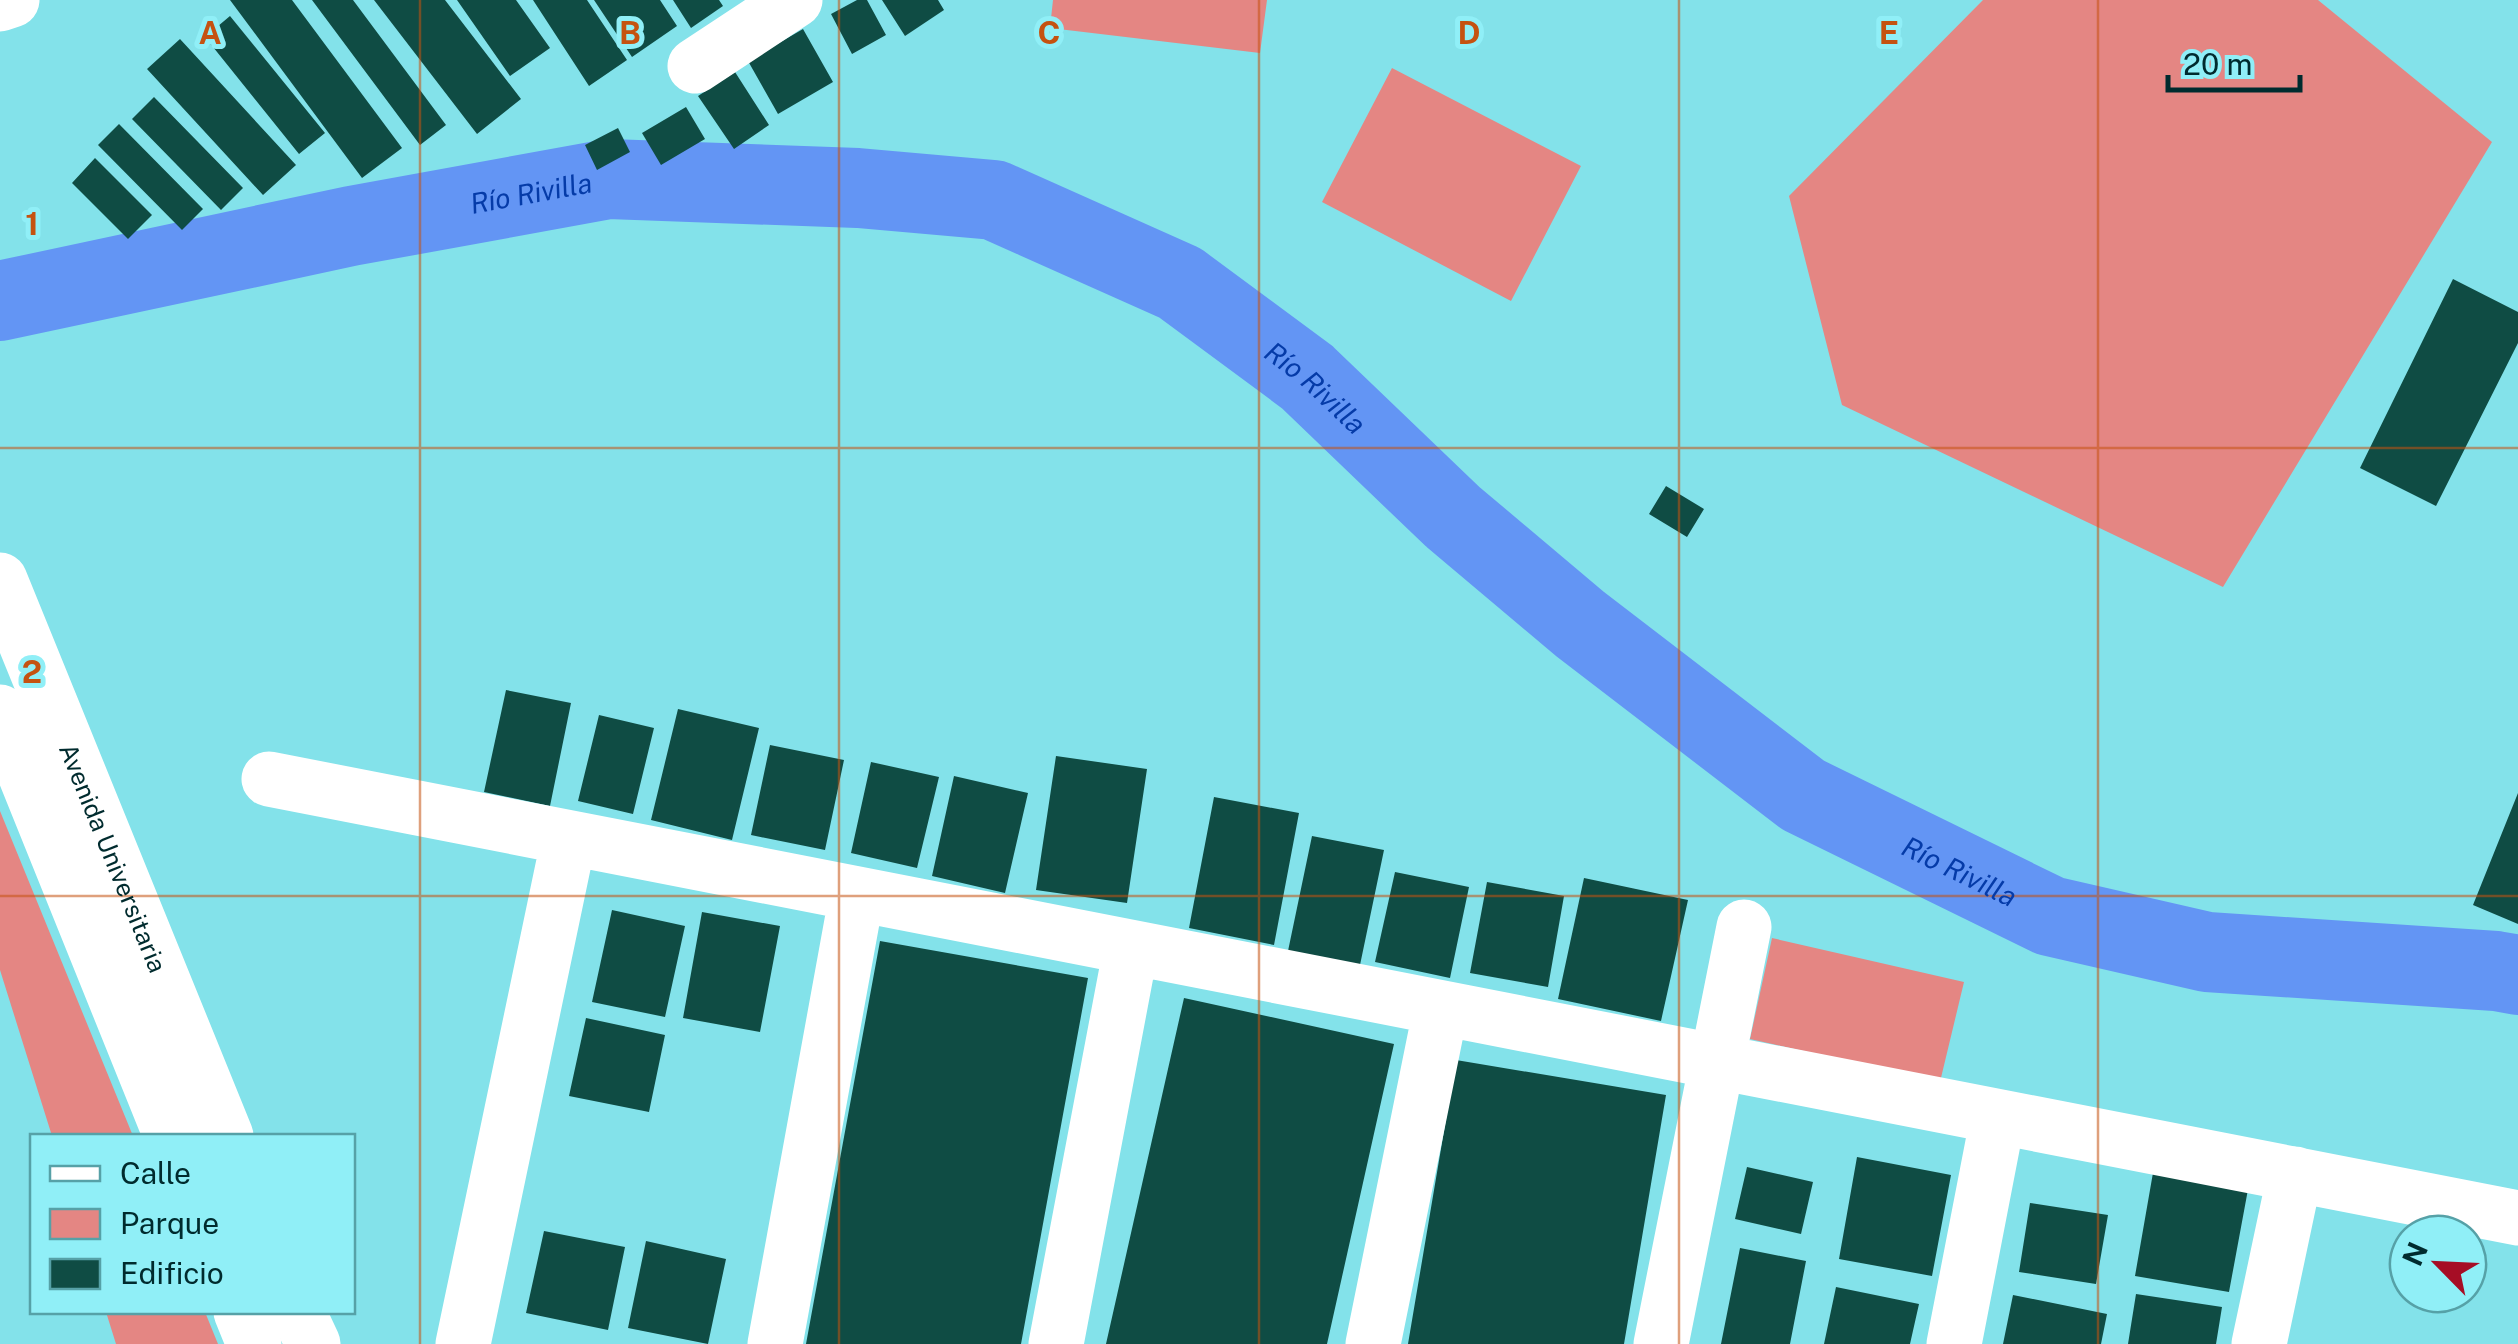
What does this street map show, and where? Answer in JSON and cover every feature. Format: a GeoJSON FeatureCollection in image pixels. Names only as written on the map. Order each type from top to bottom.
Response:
{"type":"FeatureCollection","features":[{"type":"Feature","properties":{"kind":"main road"},"geometry":{"type":"LineString","coordinates":[[0,4],[12,0]]}},
{"type":"Feature","properties":{"kind":"main road"},"geometry":{"type":"LineString","coordinates":[[694,66],[795,0]]}},
{"type":"Feature","properties":{"kind":"main road","name":"Avenida Universitaria"},"geometry":{"type":"LineString","coordinates":[[0,580],[225,1134]]}},
{"type":"Feature","properties":{"kind":"main road","name":"Avenida Universitaria"},"geometry":{"type":"LineString","coordinates":[[0,712],[170,1134]]}},
{"type":"Feature","properties":{"kind":"main road"},"geometry":{"type":"LineString","coordinates":[[269,779],[2518,1218]]}},
{"type":"Feature","properties":{"kind":"main road"},"geometry":{"type":"LineString","coordinates":[[463,1344],[569,838]]}},
{"type":"Feature","properties":{"kind":"main road"},"geometry":{"type":"LineString","coordinates":[[775,1344],[857,894]]}},
{"type":"Feature","properties":{"kind":"main road"},"geometry":{"type":"LineString","coordinates":[[1661,1344],[1744,927]]}},
{"type":"Feature","properties":{"kind":"main road"},"geometry":{"type":"LineString","coordinates":[[1056,1344],[1131,948]]}},
{"type":"Feature","properties":{"kind":"main road"},"geometry":{"type":"LineString","coordinates":[[1373,1344],[1441,1008]]}},
{"type":"Feature","properties":{"kind":"main road"},"geometry":{"type":"LineString","coordinates":[[1954,1344],[1998,1116]]}},
{"type":"Feature","properties":{"kind":"main road"},"geometry":{"type":"LineString","coordinates":[[2259,1344],[2295,1174]]}},
{"type":"Feature","properties":{"kind":"main road"},"geometry":{"type":"LineString","coordinates":[[242,1314],[254,1344]]}},
{"type":"Feature","properties":{"kind":"main road"},"geometry":{"type":"LineString","coordinates":[[299,1314],[312,1344]]}},
{"type":"Feature","properties":{"kind":"green space"},"geometry":{"type":"Polygon","coordinates":[[[1053,0],[1267,0],[1260,53],[1050,28],[1053,0]]]}},
{"type":"Feature","properties":{"kind":"green space"},"geometry":{"type":"Polygon","coordinates":[[[1983,0],[2318,0],[2492,142],[2223,587],[1842,405],[1789,196],[1983,0]]]}},
{"type":"Feature","properties":{"kind":"green space"},"geometry":{"type":"Polygon","coordinates":[[[1392,68],[1581,166],[1511,301],[1322,202],[1392,68]]]}},
{"type":"Feature","properties":{"kind":"green space"},"geometry":{"type":"Polygon","coordinates":[[[0,811],[132,1134],[51,1134],[0,970],[0,811]]]}},
{"type":"Feature","properties":{"kind":"green space"},"geometry":{"type":"Polygon","coordinates":[[[1772,938],[1964,982],[1940,1082],[1750,1039],[1772,938]]]}},
{"type":"Feature","properties":{"kind":"green space"},"geometry":{"type":"Polygon","coordinates":[[[107,1314],[206,1314],[218,1344],[116,1344],[107,1314]]]}},
{"type":"Feature","properties":{"kind":"building"},"geometry":{"type":"Polygon","coordinates":[[[230,0],[292,0],[402,148],[362,178],[230,0]]]}},
{"type":"Feature","properties":{"kind":"building"},"geometry":{"type":"Polygon","coordinates":[[[312,0],[353,0],[446,125],[420,145],[312,0]]]}},
{"type":"Feature","properties":{"kind":"building"},"geometry":{"type":"Polygon","coordinates":[[[374,0],[445,0],[521,99],[477,134],[374,0]]]}},
{"type":"Feature","properties":{"kind":"building"},"geometry":{"type":"Polygon","coordinates":[[[457,0],[516,0],[550,48],[510,76],[457,0]]]}},
{"type":"Feature","properties":{"kind":"building"},"geometry":{"type":"Polygon","coordinates":[[[533,0],[587,0],[627,60],[589,86],[533,0]]]}},
{"type":"Feature","properties":{"kind":"building"},"geometry":{"type":"Polygon","coordinates":[[[594,0],[660,0],[677,26],[632,57],[594,0]]]}},
{"type":"Feature","properties":{"kind":"building"},"geometry":{"type":"Polygon","coordinates":[[[673,0],[719,0],[723,6],[691,28],[673,0]]]}},
{"type":"Feature","properties":{"kind":"building"},"geometry":{"type":"Polygon","coordinates":[[[857,0],[867,0],[886,35],[852,54],[831,14],[857,0]]]}},
{"type":"Feature","properties":{"kind":"building"},"geometry":{"type":"Polygon","coordinates":[[[882,0],[938,0],[944,10],[905,36],[882,0]]]}},
{"type":"Feature","properties":{"kind":"building"},"geometry":{"type":"Polygon","coordinates":[[[230,16],[325,133],[299,154],[205,37],[230,16]]]}},
{"type":"Feature","properties":{"kind":"building"},"geometry":{"type":"Polygon","coordinates":[[[803,29],[833,82],[778,114],[748,61],[803,29]]]}},
{"type":"Feature","properties":{"kind":"building"},"geometry":{"type":"Polygon","coordinates":[[[180,39],[296,165],[263,195],[147,69],[180,39]]]}},
{"type":"Feature","properties":{"kind":"building"},"geometry":{"type":"Polygon","coordinates":[[[735,72],[769,125],[734,149],[698,96],[735,72]]]}},
{"type":"Feature","properties":{"kind":"building"},"geometry":{"type":"Polygon","coordinates":[[[154,97],[243,188],[221,210],[132,119],[154,97]]]}},
{"type":"Feature","properties":{"kind":"building"},"geometry":{"type":"Polygon","coordinates":[[[686,107],[705,139],[661,165],[642,133],[686,107]]]}},
{"type":"Feature","properties":{"kind":"building"},"geometry":{"type":"Polygon","coordinates":[[[119,124],[203,209],[182,230],[98,145],[119,124]]]}},
{"type":"Feature","properties":{"kind":"building"},"geometry":{"type":"Polygon","coordinates":[[[618,128],[630,152],[597,170],[585,145],[618,128]]]}},
{"type":"Feature","properties":{"kind":"building"},"geometry":{"type":"Polygon","coordinates":[[[95,158],[152,215],[128,239],[72,183],[95,158]]]}},
{"type":"Feature","properties":{"kind":"building"},"geometry":{"type":"Polygon","coordinates":[[[2453,279],[2518,312],[2518,343],[2436,506],[2360,468],[2453,279]]]}},
{"type":"Feature","properties":{"kind":"building"},"geometry":{"type":"Polygon","coordinates":[[[1666,486],[1704,509],[1687,537],[1649,514],[1666,486]]]}},
{"type":"Feature","properties":{"kind":"building"},"geometry":{"type":"Polygon","coordinates":[[[506,690],[571,703],[550,806],[484,792],[506,690]]]}},
{"type":"Feature","properties":{"kind":"building"},"geometry":{"type":"Polygon","coordinates":[[[678,709],[759,728],[732,840],[651,820],[678,709]]]}},
{"type":"Feature","properties":{"kind":"building"},"geometry":{"type":"Polygon","coordinates":[[[599,715],[654,728],[633,814],[578,801],[599,715]]]}},
{"type":"Feature","properties":{"kind":"building"},"geometry":{"type":"Polygon","coordinates":[[[770,745],[844,760],[825,850],[751,835],[770,745]]]}},
{"type":"Feature","properties":{"kind":"building"},"geometry":{"type":"Polygon","coordinates":[[[1056,756],[1147,769],[1127,903],[1036,890],[1056,756]]]}},
{"type":"Feature","properties":{"kind":"building"},"geometry":{"type":"Polygon","coordinates":[[[871,762],[939,777],[917,868],[851,853],[871,762]]]}},
{"type":"Feature","properties":{"kind":"building"},"geometry":{"type":"Polygon","coordinates":[[[954,776],[1028,793],[1005,893],[932,876],[954,776]]]}},
{"type":"Feature","properties":{"kind":"building"},"geometry":{"type":"Polygon","coordinates":[[[2518,793],[2518,924],[2473,905],[2518,793]]]}},
{"type":"Feature","properties":{"kind":"building"},"geometry":{"type":"Polygon","coordinates":[[[1214,797],[1299,813],[1274,945],[1189,928],[1214,797]]]}},
{"type":"Feature","properties":{"kind":"building"},"geometry":{"type":"Polygon","coordinates":[[[1312,836],[1384,850],[1360,965],[1288,951],[1312,836]]]}},
{"type":"Feature","properties":{"kind":"building"},"geometry":{"type":"Polygon","coordinates":[[[1395,872],[1469,887],[1450,978],[1375,962],[1395,872]]]}},
{"type":"Feature","properties":{"kind":"building"},"geometry":{"type":"Polygon","coordinates":[[[1584,878],[1688,900],[1661,1021],[1558,999],[1584,878]]]}},
{"type":"Feature","properties":{"kind":"building"},"geometry":{"type":"Polygon","coordinates":[[[1487,882],[1564,896],[1548,987],[1470,973],[1487,882]]]}},
{"type":"Feature","properties":{"kind":"building"},"geometry":{"type":"Polygon","coordinates":[[[612,910],[685,926],[665,1017],[592,1002],[612,910]]]}},
{"type":"Feature","properties":{"kind":"building"},"geometry":{"type":"Polygon","coordinates":[[[702,912],[780,926],[760,1032],[683,1018],[702,912]]]}},
{"type":"Feature","properties":{"kind":"building"},"geometry":{"type":"Polygon","coordinates":[[[880,941],[1088,978],[1021,1344],[806,1344],[880,941]]]}},
{"type":"Feature","properties":{"kind":"building"},"geometry":{"type":"Polygon","coordinates":[[[1184,998],[1394,1044],[1327,1344],[1106,1344],[1184,998]]]}},
{"type":"Feature","properties":{"kind":"building"},"geometry":{"type":"Polygon","coordinates":[[[586,1018],[665,1035],[649,1112],[569,1096],[586,1018]]]}},
{"type":"Feature","properties":{"kind":"building"},"geometry":{"type":"Polygon","coordinates":[[[1456,1060],[1666,1095],[1624,1344],[1408,1344],[1456,1060]]]}},
{"type":"Feature","properties":{"kind":"building"},"geometry":{"type":"Polygon","coordinates":[[[1857,1157],[1951,1175],[1932,1276],[1839,1259],[1857,1157]]]}},
{"type":"Feature","properties":{"kind":"building"},"geometry":{"type":"Polygon","coordinates":[[[1747,1167],[1813,1182],[1801,1234],[1735,1219],[1747,1167]]]}},
{"type":"Feature","properties":{"kind":"building"},"geometry":{"type":"Polygon","coordinates":[[[2154,1167],[2249,1184],[2229,1292],[2135,1276],[2154,1167]]]}},
{"type":"Feature","properties":{"kind":"building"},"geometry":{"type":"Polygon","coordinates":[[[2030,1203],[2108,1215],[2096,1284],[2019,1272],[2030,1203]]]}},
{"type":"Feature","properties":{"kind":"building"},"geometry":{"type":"Polygon","coordinates":[[[544,1231],[625,1247],[608,1330],[526,1313],[544,1231]]]}},
{"type":"Feature","properties":{"kind":"building"},"geometry":{"type":"Polygon","coordinates":[[[646,1241],[726,1259],[708,1344],[628,1328],[646,1241]]]}},
{"type":"Feature","properties":{"kind":"building"},"geometry":{"type":"Polygon","coordinates":[[[1740,1248],[1806,1261],[1790,1344],[1721,1344],[1740,1248]]]}},
{"type":"Feature","properties":{"kind":"building"},"geometry":{"type":"Polygon","coordinates":[[[1836,1287],[1919,1304],[1910,1344],[1824,1344],[1836,1287]]]}},
{"type":"Feature","properties":{"kind":"building"},"geometry":{"type":"Polygon","coordinates":[[[2136,1294],[2222,1307],[2216,1344],[2128,1344],[2136,1294]]]}},
{"type":"Feature","properties":{"kind":"building"},"geometry":{"type":"Polygon","coordinates":[[[2013,1295],[2107,1314],[2101,1344],[2003,1344],[2013,1295]]]}},
{"type":"Feature","properties":{"kind":"waterway","name":"Río Rivilla"},"geometry":{"type":"LineString","coordinates":[[0,301],[351,226],[609,179],[858,188],[994,200],[1180,283],[1307,377],[1453,517],[1580,624],[1803,795],[2050,916],[2207,952],[2518,975]]}}]}
